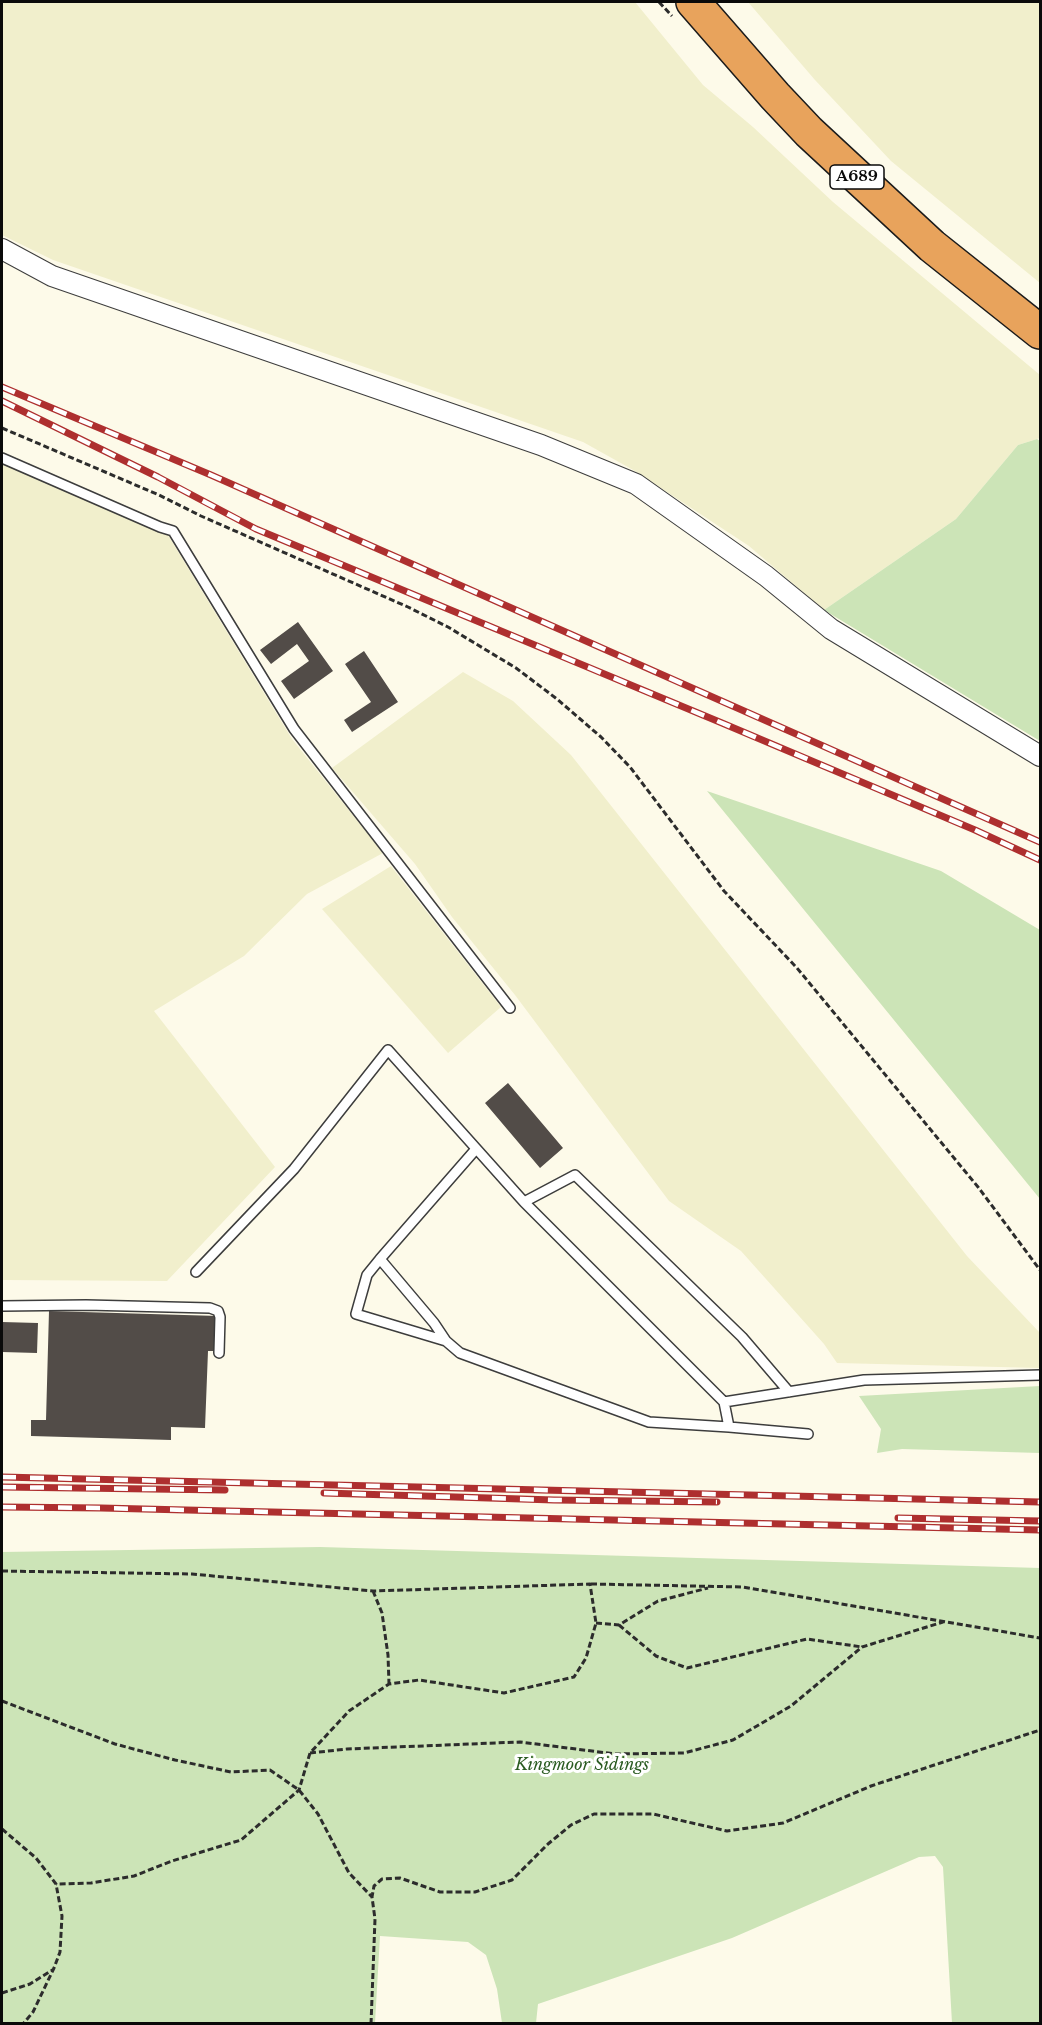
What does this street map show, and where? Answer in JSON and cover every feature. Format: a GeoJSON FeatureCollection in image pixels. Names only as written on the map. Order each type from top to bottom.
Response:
{"type":"FeatureCollection","features":[{"type":"Feature","properties":{"kind":"highway","name":"A689"},"geometry":{"type":"LineString","coordinates":[[693,2],[809,132],[932,246],[1041,332]]}},
{"type":"Feature","properties":{"kind":"street"},"geometry":{"type":"LineString","coordinates":[[2,249],[52,276],[541,445],[636,484],[766,576],[831,629],[1041,756]]}},
{"type":"Feature","properties":{"kind":"lane"},"geometry":{"type":"LineString","coordinates":[[2,458],[173,531],[294,729],[510,1008]]}},
{"type":"Feature","properties":{"kind":"lane"},"geometry":{"type":"LineString","coordinates":[[196,1272],[294,1169],[388,1050],[524,1202],[724,1402],[729,1427]]}},
{"type":"Feature","properties":{"kind":"lane"},"geometry":{"type":"LineString","coordinates":[[446,1341],[356,1314],[367,1275],[476,1149]]}},
{"type":"Feature","properties":{"kind":"lane"},"geometry":{"type":"LineString","coordinates":[[524,1202],[575,1175],[742,1338],[789,1392]]}},
{"type":"Feature","properties":{"kind":"lane"},"geometry":{"type":"LineString","coordinates":[[380,1259],[434,1323],[446,1341],[460,1353],[649,1422],[808,1434]]}},
{"type":"Feature","properties":{"kind":"lane"},"geometry":{"type":"LineString","coordinates":[[2,1306],[86,1305],[210,1308],[218,1311],[220,1317],[219,1353]]}},
{"type":"Feature","properties":{"kind":"lane"},"geometry":{"type":"LineString","coordinates":[[724,1402],[864,1380],[1041,1376]]}},
{"type":"Feature","properties":{"kind":"path"},"geometry":{"type":"LineString","coordinates":[[2,428],[408,607],[448,627],[516,668],[557,699],[630,766],[724,891],[797,968],[978,1187],[1041,1270]]}},
{"type":"Feature","properties":{"kind":"path"},"geometry":{"type":"LineString","coordinates":[[2,1571],[192,1574],[373,1591],[590,1584],[743,1587],[1041,1638]]}},
{"type":"Feature","properties":{"kind":"path"},"geometry":{"type":"LineString","coordinates":[[56,1884],[91,1883],[134,1876],[172,1861],[241,1840],[299,1790],[310,1753],[348,1711],[389,1684],[418,1680],[504,1693],[574,1677],[586,1658],[596,1623],[590,1584]]}},
{"type":"Feature","properties":{"kind":"path"},"geometry":{"type":"LineString","coordinates":[[620,1625],[658,1601],[714,1586]]}},
{"type":"Feature","properties":{"kind":"path"},"geometry":{"type":"LineString","coordinates":[[373,1591],[382,1612],[388,1655],[389,1684]]}},
{"type":"Feature","properties":{"kind":"path"},"geometry":{"type":"LineString","coordinates":[[310,1753],[346,1749],[520,1742],[615,1754],[684,1753],[733,1740],[791,1706],[862,1647],[943,1622]]}},
{"type":"Feature","properties":{"kind":"path"},"geometry":{"type":"LineString","coordinates":[[596,1623],[620,1625],[656,1656],[687,1668],[807,1639],[862,1647]]}},
{"type":"Feature","properties":{"kind":"path"},"geometry":{"type":"LineString","coordinates":[[2,1701],[115,1744],[175,1760],[231,1772],[270,1770],[299,1790],[318,1814],[349,1873],[372,1897]]}},
{"type":"Feature","properties":{"kind":"path"},"geometry":{"type":"LineString","coordinates":[[372,2024],[375,1919],[372,1897],[374,1886],[382,1879],[400,1878],[440,1892],[476,1892],[512,1880],[571,1825],[594,1814],[653,1814],[727,1831],[783,1823],[871,1786],[1041,1730]]}},
{"type":"Feature","properties":{"kind":"path"},"geometry":{"type":"LineString","coordinates":[[2,1829],[36,1858],[56,1884],[62,1916],[60,1952],[33,2012],[23,2024]]}},
{"type":"Feature","properties":{"kind":"path"},"geometry":{"type":"LineString","coordinates":[[2,1993],[30,1984],[54,1968]]}},
{"type":"Feature","properties":{"kind":"shaded area"},"geometry":{"type":"Polygon","coordinates":[[[2,2],[635,2],[703,85],[753,127],[833,202],[1040,375],[1040,438],[1018,445],[956,519],[824,610],[749,546],[635,471],[583,442],[53,260],[2,235],[2,2]]]}},
{"type":"Feature","properties":{"kind":"shaded area"},"geometry":{"type":"Polygon","coordinates":[[[748,2],[1040,2],[1040,283],[891,161],[815,80],[748,2]]]}},
{"type":"Feature","properties":{"kind":"shaded area"},"geometry":{"type":"Polygon","coordinates":[[[2,464],[168,535],[292,739],[383,853],[307,894],[244,956],[154,1011],[275,1167],[167,1281],[2,1280],[2,464]]]}},
{"type":"Feature","properties":{"kind":"shaded area"},"geometry":{"type":"Polygon","coordinates":[[[463,672],[513,701],[571,755],[967,1256],[1040,1333],[1040,1368],[837,1363],[824,1344],[741,1251],[669,1201],[515,995],[452,917],[415,864],[332,768],[463,672]]]}},
{"type":"Feature","properties":{"kind":"shaded area"},"geometry":{"type":"Polygon","coordinates":[[[391,866],[501,1007],[448,1053],[322,909],[391,866]]]}},
{"type":"Feature","properties":{"kind":"green space"},"geometry":{"type":"Polygon","coordinates":[[[1037,439],[1040,441],[1040,741],[824,610],[956,519],[1018,445],[1037,439]]]}},
{"type":"Feature","properties":{"kind":"green space"},"geometry":{"type":"Polygon","coordinates":[[[707,791],[941,871],[1040,930],[1040,1199],[707,791]]]}},
{"type":"Feature","properties":{"kind":"green space"},"geometry":{"type":"Polygon","coordinates":[[[1040,1386],[1040,1453],[902,1449],[877,1453],[881,1429],[859,1396],[1040,1386]]]}},
{"type":"Feature","properties":{"kind":"green space","name":"Kingmoor Sidings"},"geometry":{"type":"Polygon","coordinates":[[[320,1547],[1040,1568],[1040,2023],[952,2023],[943,1867],[935,1856],[919,1857],[732,1938],[538,2004],[536,2023],[502,2023],[497,1989],[486,1955],[468,1942],[380,1936],[375,2023],[2,2023],[2,1552],[320,1547]]]}},
{"type":"Feature","properties":{"kind":"building"},"geometry":{"type":"Polygon","coordinates":[[[298,622],[333,671],[294,699],[281,681],[309,661],[297,644],[271,664],[260,650],[298,622]]]}},
{"type":"Feature","properties":{"kind":"building"},"geometry":{"type":"Polygon","coordinates":[[[364,651],[398,702],[352,732],[344,720],[371,702],[345,664],[364,651]]]}},
{"type":"Feature","properties":{"kind":"building"},"geometry":{"type":"Polygon","coordinates":[[[508,1083],[563,1148],[540,1168],[485,1103],[508,1083]]]}},
{"type":"Feature","properties":{"kind":"building"},"geometry":{"type":"Polygon","coordinates":[[[49,1311],[218,1316],[217,1351],[208,1351],[205,1428],[171,1427],[171,1440],[31,1436],[31,1420],[46,1420],[49,1311]]]}},
{"type":"Feature","properties":{"kind":"building"},"geometry":{"type":"Polygon","coordinates":[[[2,1322],[38,1323],[37,1353],[2,1352],[2,1322]]]}},
{"type":"Feature","properties":{"kind":"railway"},"geometry":{"type":"LineString","coordinates":[[2,387],[211,475],[1040,842]]}},
{"type":"Feature","properties":{"kind":"railway"},"geometry":{"type":"LineString","coordinates":[[2,401],[158,477],[256,529],[722,723],[975,830],[1040,860]]}},
{"type":"Feature","properties":{"kind":"railway"},"geometry":{"type":"LineString","coordinates":[[2,1477],[1040,1502]]}},
{"type":"Feature","properties":{"kind":"railway"},"geometry":{"type":"LineString","coordinates":[[2,1487],[225,1490]]}},
{"type":"Feature","properties":{"kind":"railway"},"geometry":{"type":"LineString","coordinates":[[324,1493],[717,1502]]}},
{"type":"Feature","properties":{"kind":"railway"},"geometry":{"type":"LineString","coordinates":[[2,1507],[1040,1530]]}},
{"type":"Feature","properties":{"kind":"railway"},"geometry":{"type":"LineString","coordinates":[[898,1518],[1040,1521]]}}]}
